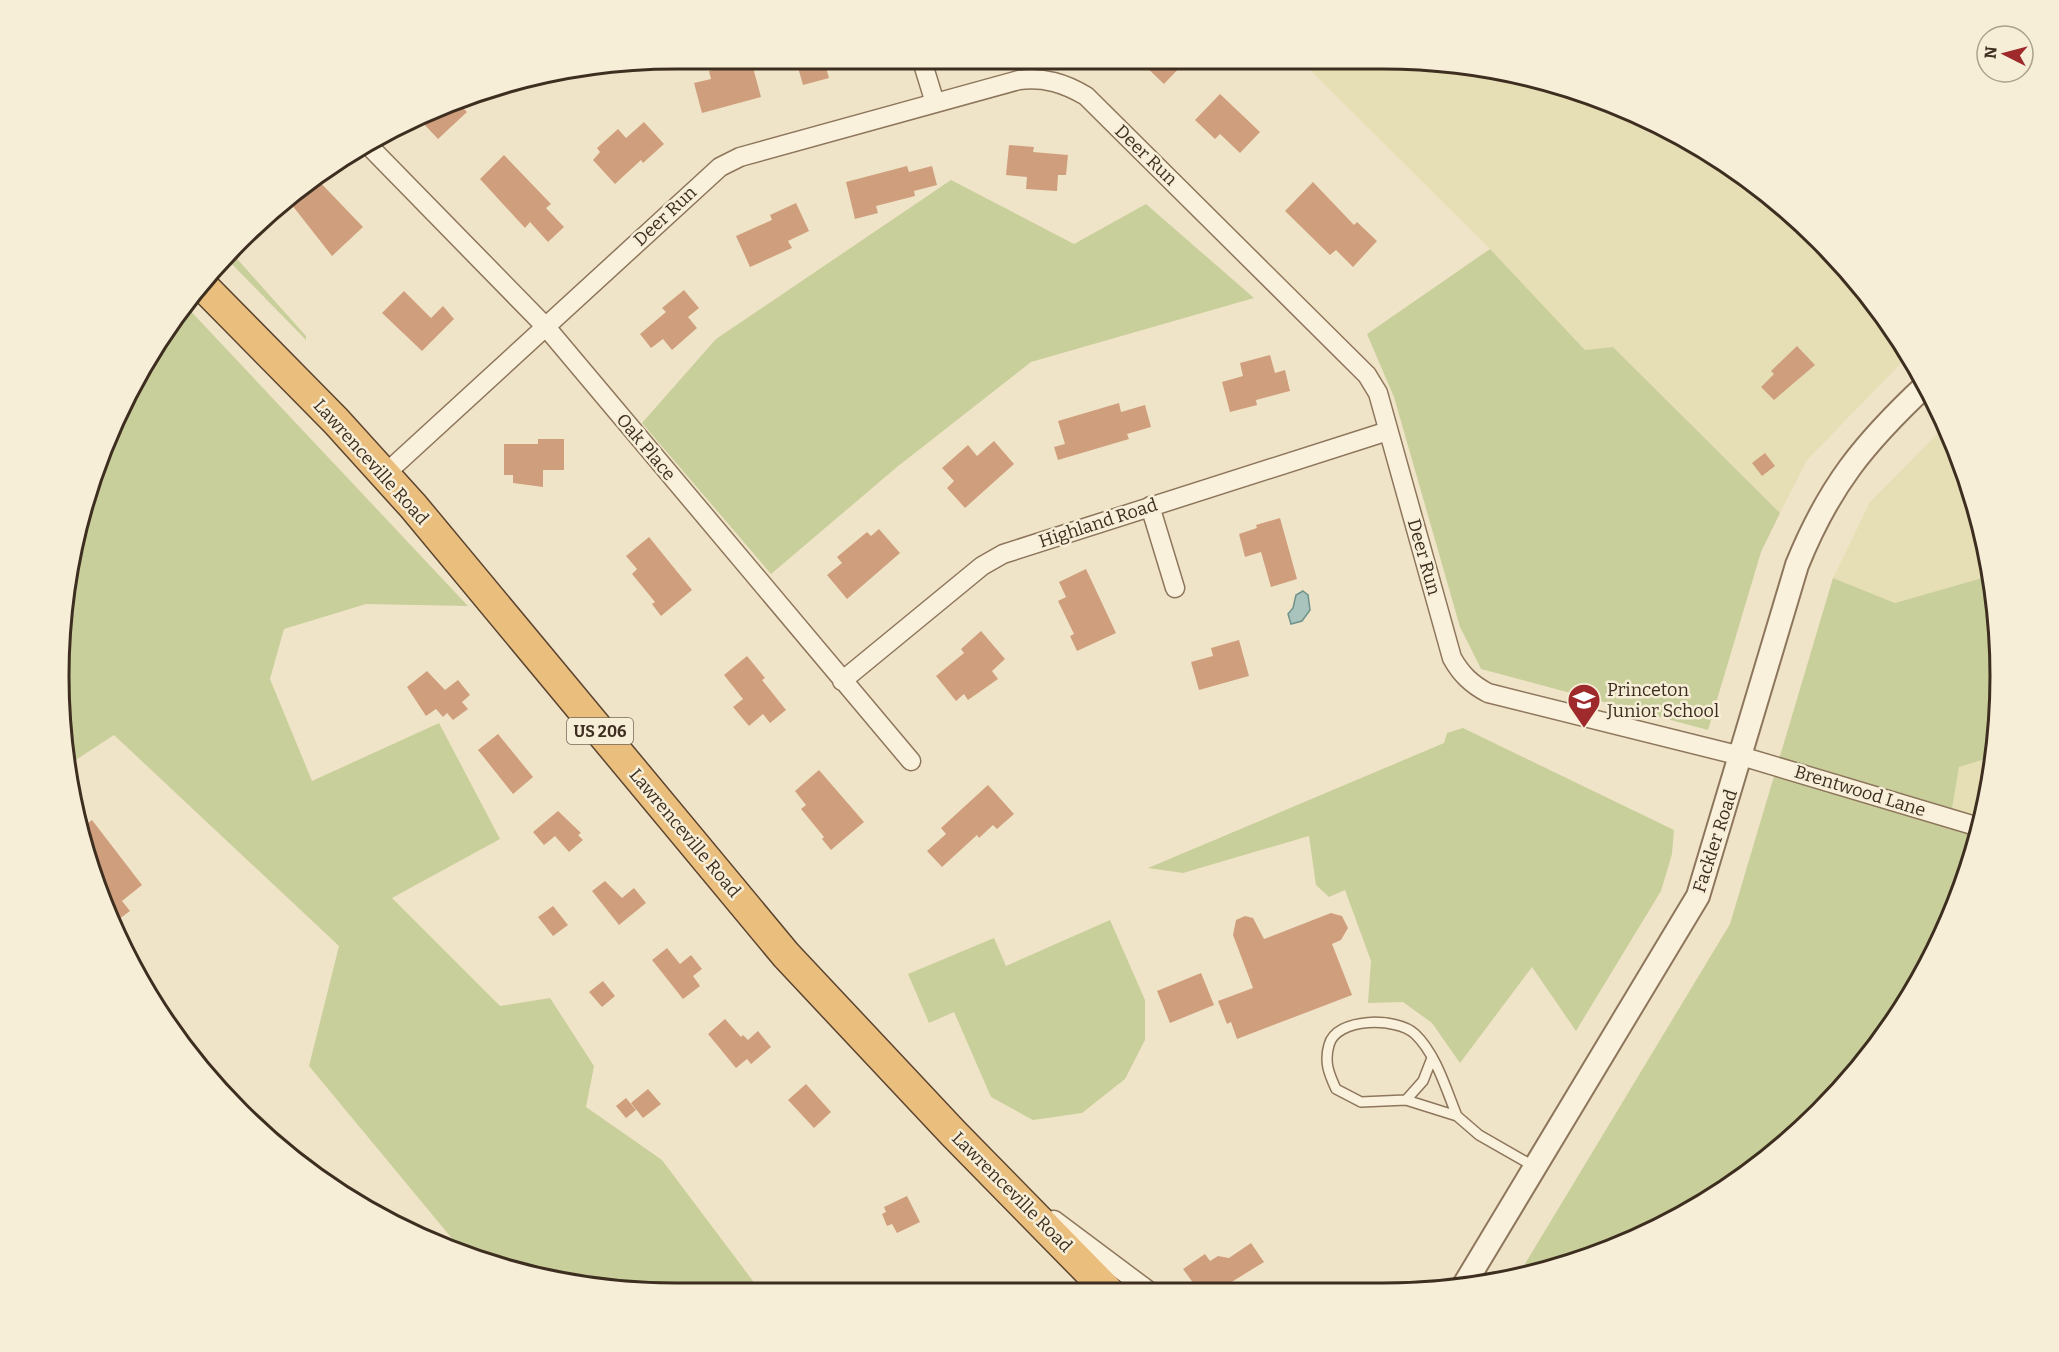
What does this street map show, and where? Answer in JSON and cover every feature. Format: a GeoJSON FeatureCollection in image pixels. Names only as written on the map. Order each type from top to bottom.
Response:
{"type":"FeatureCollection","features":[{"type":"Feature","properties":{"kind":"highway","name":"Lawrenceville Road"},"geometry":{"type":"LineString","coordinates":[[207,291],[385,474],[786,955],[1100,1283]]}},
{"type":"Feature","properties":{"kind":"street"},"geometry":{"type":"LineString","coordinates":[[924,69],[934,103]]}},
{"type":"Feature","properties":{"kind":"street","name":"Deer Run"},"geometry":{"type":"LineString","coordinates":[[385,474],[720,167],[740,157],[934,103],[1029,79],[1048,80],[1069,86],[1086,96],[1354,358],[1378,393],[1452,658],[1461,673],[1474,686],[1488,693],[1741,756]]}},
{"type":"Feature","properties":{"kind":"street","name":"Oak Place"},"geometry":{"type":"LineString","coordinates":[[373,150],[546,327],[911,761]]}},
{"type":"Feature","properties":{"kind":"street","name":"Fackler Road"},"geometry":{"type":"LineString","coordinates":[[1469,1277],[1698,896],[1797,565],[1812,528],[1834,488],[1856,455],[1878,430],[1919,392]]}},
{"type":"Feature","properties":{"kind":"street","name":"Highland Road"},"geometry":{"type":"LineString","coordinates":[[842,681],[982,566],[1003,554],[1388,430]]}},
{"type":"Feature","properties":{"kind":"street"},"geometry":{"type":"LineString","coordinates":[[1150,506],[1175,588]]}},
{"type":"Feature","properties":{"kind":"street","name":"Brentwood Lane"},"geometry":{"type":"LineString","coordinates":[[1741,756],[1971,824]]}},
{"type":"Feature","properties":{"kind":"street"},"geometry":{"type":"LineString","coordinates":[[998,1178],[1138,1283]]}},
{"type":"Feature","properties":{"kind":"lane"},"geometry":{"type":"LineString","coordinates":[[1457,1116],[1432,1058],[1414,1032],[1383,1022],[1347,1025],[1329,1042],[1326,1065],[1336,1089],[1361,1102],[1406,1100],[1457,1116],[1479,1135],[1535,1167]]}},
{"type":"Feature","properties":{"kind":"lane"},"geometry":{"type":"LineString","coordinates":[[1406,1100],[1422,1081],[1432,1058]]}},
{"type":"Feature","properties":{"kind":"shaded area"},"geometry":{"type":"Polygon","coordinates":[[[1309,69],[1423,70],[1501,81],[1578,101],[1651,132],[1687,150],[1720,171],[1753,194],[1783,220],[1812,247],[1865,306],[1902,362],[1807,460],[1780,513],[1613,347],[1585,350],[1490,249],[1309,69]]]}},
{"type":"Feature","properties":{"kind":"shaded area"},"geometry":{"type":"Polygon","coordinates":[[[1939,433],[1958,481],[1982,578],[1895,603],[1833,578],[1870,502],[1939,433]]]}},
{"type":"Feature","properties":{"kind":"shaded area"},"geometry":{"type":"Polygon","coordinates":[[[1984,759],[1972,821],[1952,809],[1959,767],[1984,759]]]}},
{"type":"Feature","properties":{"kind":"green space"},"geometry":{"type":"Polygon","coordinates":[[[951,180],[1074,244],[1146,204],[1254,298],[1031,362],[897,467],[771,574],[642,423],[716,339],[951,180]]]}},
{"type":"Feature","properties":{"kind":"green space"},"geometry":{"type":"Polygon","coordinates":[[[1490,249],[1585,350],[1613,347],[1780,513],[1761,552],[1708,730],[1481,669],[1460,627],[1394,397],[1367,334],[1490,249]]]}},
{"type":"Feature","properties":{"kind":"green space"},"geometry":{"type":"Polygon","coordinates":[[[237,258],[306,336],[306,340],[232,264],[237,258]]]}},
{"type":"Feature","properties":{"kind":"green space"},"geometry":{"type":"Polygon","coordinates":[[[191,311],[468,606],[366,604],[284,629],[270,679],[312,781],[439,723],[500,839],[392,898],[500,1006],[550,998],[594,1066],[586,1107],[662,1160],[754,1283],[636,1282],[597,1278],[519,1262],[454,1241],[309,1066],[339,946],[114,735],[75,760],[70,716],[70,636],[81,558],[101,481],[115,444],[150,372],[191,311]]]}},
{"type":"Feature","properties":{"kind":"green space"},"geometry":{"type":"Polygon","coordinates":[[[1833,578],[1895,603],[1982,578],[1989,636],[1989,716],[1984,759],[1959,767],[1952,809],[1972,821],[1969,833],[1944,908],[1909,980],[1865,1046],[1839,1076],[1812,1105],[1753,1158],[1686,1202],[1615,1237],[1578,1251],[1524,1266],[1730,924],[1833,578]]]}},
{"type":"Feature","properties":{"kind":"green space"},"geometry":{"type":"Polygon","coordinates":[[[1463,728],[1674,830],[1672,854],[1661,891],[1576,1031],[1532,967],[1460,1063],[1432,1023],[1403,1002],[1368,1003],[1371,961],[1345,890],[1329,897],[1316,885],[1309,836],[1183,873],[1148,868],[1444,743],[1447,733],[1463,728]]]}},
{"type":"Feature","properties":{"kind":"green space"},"geometry":{"type":"Polygon","coordinates":[[[1110,920],[1145,1000],[1145,1040],[1125,1079],[1082,1113],[1033,1120],[991,1097],[954,1012],[929,1023],[908,974],[994,938],[1006,966],[1110,920]]]}},
{"type":"Feature","properties":{"kind":"water"},"geometry":{"type":"Polygon","coordinates":[[[1303,591],[1308,595],[1310,610],[1302,621],[1291,624],[1288,614],[1293,608],[1296,595],[1303,591]]]}},
{"type":"Feature","properties":{"kind":"building"},"geometry":{"type":"Polygon","coordinates":[[[753,69],[761,97],[702,113],[694,83],[711,79],[709,71],[753,69]]]}},
{"type":"Feature","properties":{"kind":"building"},"geometry":{"type":"Polygon","coordinates":[[[798,69],[826,69],[829,78],[803,85],[798,69]]]}},
{"type":"Feature","properties":{"kind":"building"},"geometry":{"type":"Polygon","coordinates":[[[1148,69],[1178,69],[1164,84],[1148,69]]]}},
{"type":"Feature","properties":{"kind":"building"},"geometry":{"type":"Polygon","coordinates":[[[1220,94],[1260,132],[1240,153],[1220,134],[1215,139],[1195,120],[1220,94]]]}},
{"type":"Feature","properties":{"kind":"building"},"geometry":{"type":"Polygon","coordinates":[[[463,108],[467,112],[438,139],[424,124],[463,108]]]}},
{"type":"Feature","properties":{"kind":"building"},"geometry":{"type":"Polygon","coordinates":[[[644,122],[664,144],[643,163],[641,160],[615,184],[593,160],[600,152],[597,148],[618,129],[626,138],[644,122]]]}},
{"type":"Feature","properties":{"kind":"building"},"geometry":{"type":"Polygon","coordinates":[[[1009,145],[1034,147],[1033,152],[1068,155],[1066,175],[1058,175],[1057,191],[1026,189],[1027,177],[1006,175],[1009,145]]]}},
{"type":"Feature","properties":{"kind":"building"},"geometry":{"type":"Polygon","coordinates":[[[504,155],[551,204],[546,208],[564,227],[548,242],[530,222],[525,228],[480,179],[504,155]]]}},
{"type":"Feature","properties":{"kind":"building"},"geometry":{"type":"Polygon","coordinates":[[[907,166],[909,172],[932,166],[937,185],[914,191],[915,196],[876,206],[878,213],[855,219],[846,182],[907,166]]]}},
{"type":"Feature","properties":{"kind":"building"},"geometry":{"type":"Polygon","coordinates":[[[1313,182],[1354,225],[1357,222],[1377,241],[1353,267],[1336,250],[1330,255],[1285,211],[1313,182]]]}},
{"type":"Feature","properties":{"kind":"building"},"geometry":{"type":"Polygon","coordinates":[[[321,183],[363,227],[332,256],[292,206],[321,183]]]}},
{"type":"Feature","properties":{"kind":"building"},"geometry":{"type":"Polygon","coordinates":[[[796,203],[809,231],[788,241],[792,248],[750,267],[736,236],[772,220],[770,215],[796,203]]]}},
{"type":"Feature","properties":{"kind":"building"},"geometry":{"type":"Polygon","coordinates":[[[684,290],[699,308],[688,317],[697,328],[672,350],[663,339],[651,348],[640,334],[666,312],[662,308],[684,290]]]}},
{"type":"Feature","properties":{"kind":"building"},"geometry":{"type":"Polygon","coordinates":[[[404,291],[431,318],[443,306],[454,319],[422,351],[382,313],[404,291]]]}},
{"type":"Feature","properties":{"kind":"building"},"geometry":{"type":"Polygon","coordinates":[[[1797,346],[1815,365],[1774,400],[1761,387],[1774,374],[1771,371],[1797,346]]]}},
{"type":"Feature","properties":{"kind":"building"},"geometry":{"type":"Polygon","coordinates":[[[1270,355],[1275,373],[1285,370],[1290,391],[1256,400],[1257,405],[1230,412],[1222,382],[1243,376],[1240,363],[1270,355]]]}},
{"type":"Feature","properties":{"kind":"building"},"geometry":{"type":"Polygon","coordinates":[[[1119,403],[1121,412],[1145,405],[1151,427],[1127,434],[1129,439],[1058,460],[1054,447],[1065,444],[1058,421],[1119,403]]]}},
{"type":"Feature","properties":{"kind":"building"},"geometry":{"type":"Polygon","coordinates":[[[538,439],[564,439],[564,470],[543,470],[543,487],[513,483],[513,475],[504,475],[504,444],[538,444],[538,439]]]}},
{"type":"Feature","properties":{"kind":"building"},"geometry":{"type":"Polygon","coordinates":[[[994,441],[1014,464],[965,508],[947,488],[954,481],[942,468],[968,445],[977,456],[994,441]]]}},
{"type":"Feature","properties":{"kind":"building"},"geometry":{"type":"Polygon","coordinates":[[[1765,453],[1775,466],[1762,476],[1752,463],[1765,453]]]}},
{"type":"Feature","properties":{"kind":"building"},"geometry":{"type":"Polygon","coordinates":[[[1280,518],[1297,579],[1271,587],[1261,552],[1245,557],[1239,534],[1257,528],[1256,525],[1280,518]]]}},
{"type":"Feature","properties":{"kind":"building"},"geometry":{"type":"Polygon","coordinates":[[[879,529],[900,553],[847,599],[827,575],[842,563],[837,557],[867,532],[871,536],[879,529]]]}},
{"type":"Feature","properties":{"kind":"building"},"geometry":{"type":"Polygon","coordinates":[[[649,537],[692,590],[661,616],[652,604],[655,602],[632,574],[637,569],[626,556],[649,537]]]}},
{"type":"Feature","properties":{"kind":"building"},"geometry":{"type":"Polygon","coordinates":[[[1086,569],[1116,633],[1077,651],[1070,636],[1074,634],[1058,601],[1066,597],[1059,582],[1086,569]]]}},
{"type":"Feature","properties":{"kind":"building"},"geometry":{"type":"Polygon","coordinates":[[[981,631],[1005,659],[992,671],[998,679],[968,700],[964,694],[956,701],[936,676],[964,653],[961,649],[981,631]]]}},
{"type":"Feature","properties":{"kind":"building"},"geometry":{"type":"Polygon","coordinates":[[[1239,640],[1249,676],[1199,690],[1191,662],[1213,656],[1211,648],[1239,640]]]}},
{"type":"Feature","properties":{"kind":"building"},"geometry":{"type":"Polygon","coordinates":[[[747,656],[765,678],[762,680],[786,710],[770,723],[763,714],[749,726],[733,707],[743,699],[724,675],[747,656]]]}},
{"type":"Feature","properties":{"kind":"building"},"geometry":{"type":"Polygon","coordinates":[[[427,671],[445,690],[458,680],[470,695],[462,702],[468,709],[453,720],[447,713],[443,717],[436,709],[426,716],[407,687],[427,671]]]}},
{"type":"Feature","properties":{"kind":"building"},"geometry":{"type":"Polygon","coordinates":[[[498,734],[533,777],[513,794],[478,750],[498,734]]]}},
{"type":"Feature","properties":{"kind":"building"},"geometry":{"type":"Polygon","coordinates":[[[819,770],[864,822],[831,850],[822,839],[824,837],[801,809],[806,805],[795,791],[819,770]]]}},
{"type":"Feature","properties":{"kind":"building"},"geometry":{"type":"Polygon","coordinates":[[[988,785],[1014,814],[997,829],[993,825],[979,838],[977,835],[942,867],[927,851],[946,834],[941,828],[988,785]]]}},
{"type":"Feature","properties":{"kind":"building"},"geometry":{"type":"Polygon","coordinates":[[[558,811],[581,833],[578,835],[583,840],[569,852],[555,836],[544,845],[533,832],[558,811]]]}},
{"type":"Feature","properties":{"kind":"building"},"geometry":{"type":"Polygon","coordinates":[[[92,820],[142,885],[122,901],[130,911],[120,918],[101,871],[88,823],[92,820]]]}},
{"type":"Feature","properties":{"kind":"building"},"geometry":{"type":"Polygon","coordinates":[[[605,881],[622,898],[634,888],[646,903],[619,925],[592,891],[605,881]]]}},
{"type":"Feature","properties":{"kind":"building"},"geometry":{"type":"Polygon","coordinates":[[[553,906],[568,925],[553,936],[538,917],[553,906]]]}},
{"type":"Feature","properties":{"kind":"building"},"geometry":{"type":"Polygon","coordinates":[[[1331,913],[1342,916],[1348,928],[1341,940],[1332,944],[1352,995],[1237,1039],[1231,1022],[1227,1024],[1218,1001],[1253,988],[1233,935],[1236,920],[1245,916],[1253,918],[1264,939],[1331,913]]]}},
{"type":"Feature","properties":{"kind":"building"},"geometry":{"type":"Polygon","coordinates":[[[667,948],[680,964],[691,955],[702,969],[693,976],[700,986],[683,999],[652,960],[667,948]]]}},
{"type":"Feature","properties":{"kind":"building"},"geometry":{"type":"Polygon","coordinates":[[[1201,973],[1214,1005],[1170,1023],[1157,991],[1201,973]]]}},
{"type":"Feature","properties":{"kind":"building"},"geometry":{"type":"Polygon","coordinates":[[[603,981],[615,996],[602,1007],[589,992],[603,981]]]}},
{"type":"Feature","properties":{"kind":"building"},"geometry":{"type":"Polygon","coordinates":[[[725,1019],[741,1037],[743,1035],[748,1040],[758,1031],[771,1047],[751,1064],[747,1059],[736,1068],[708,1034],[725,1019]]]}},
{"type":"Feature","properties":{"kind":"building"},"geometry":{"type":"Polygon","coordinates":[[[806,1084],[831,1112],[814,1128],[788,1100],[806,1084]]]}},
{"type":"Feature","properties":{"kind":"building"},"geometry":{"type":"Polygon","coordinates":[[[648,1089],[661,1104],[643,1118],[631,1103],[648,1089]]]}},
{"type":"Feature","properties":{"kind":"building"},"geometry":{"type":"Polygon","coordinates":[[[626,1098],[636,1110],[626,1118],[616,1106],[626,1098]]]}},
{"type":"Feature","properties":{"kind":"building"},"geometry":{"type":"Polygon","coordinates":[[[907,1196],[920,1222],[897,1233],[892,1224],[887,1226],[882,1214],[886,1212],[884,1207],[907,1196]]]}},
{"type":"Feature","properties":{"kind":"building"},"geometry":{"type":"Polygon","coordinates":[[[1251,1243],[1264,1262],[1230,1283],[1193,1283],[1183,1269],[1205,1254],[1210,1261],[1218,1256],[1229,1258],[1251,1243]]]}},
{"type":"Feature","properties":{"kind":"place","name":"Princeton Junior School"},"geometry":{"type":"Point","coordinates":[1584,729]}}]}
